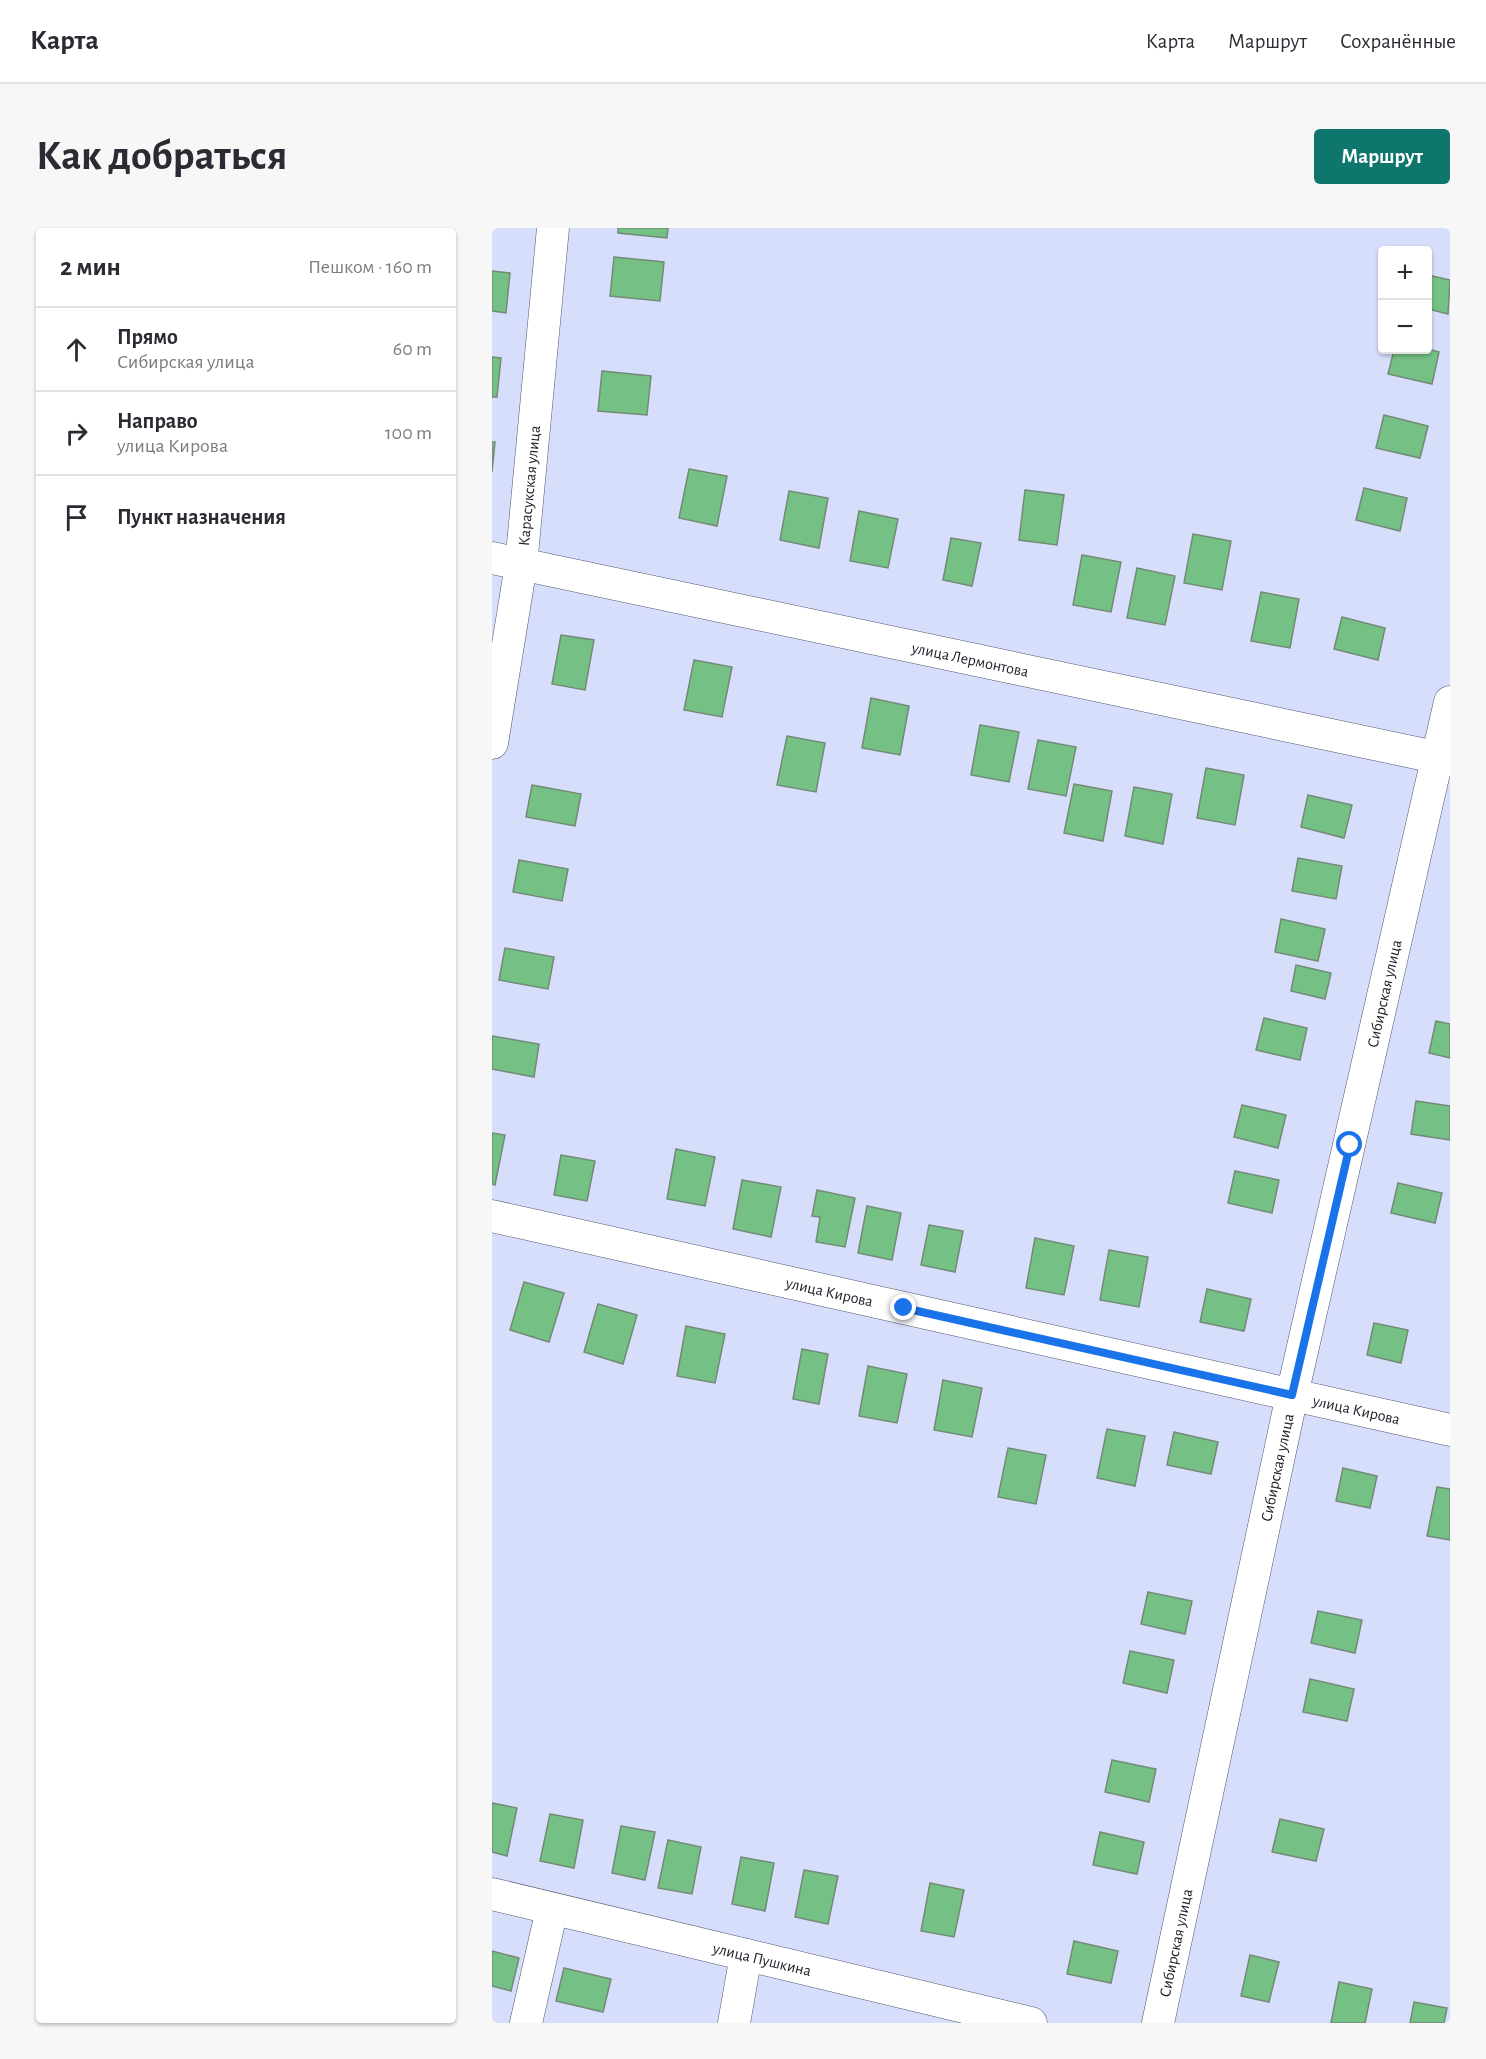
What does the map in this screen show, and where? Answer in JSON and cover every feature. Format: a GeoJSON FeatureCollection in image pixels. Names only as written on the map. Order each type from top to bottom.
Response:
{"type":"FeatureCollection","features":[{"type":"Feature","properties":{"kind":"street","name":"Карасукская улица"},"geometry":{"type":"LineString","coordinates":[[492,743],[506,562],[554,228]]}},
{"type":"Feature","properties":{"kind":"street","name":"улица Лермонтова"},"geometry":{"type":"LineString","coordinates":[[506,562],[1444,759]]}},
{"type":"Feature","properties":{"kind":"street","name":"Сибирская улица"},"geometry":{"type":"LineString","coordinates":[[1158,2023],[1292,1395],[1444,759],[1450,702]]}},
{"type":"Feature","properties":{"kind":"street","name":"улица Кирова"},"geometry":{"type":"LineString","coordinates":[[492,1216],[1450,1430]]}},
{"type":"Feature","properties":{"kind":"street","name":"улица Пушкина"},"geometry":{"type":"LineString","coordinates":[[492,1894],[1030,2023]]}},
{"type":"Feature","properties":{"kind":"street"},"geometry":{"type":"LineString","coordinates":[[526,2023],[552,1909]]}},
{"type":"Feature","properties":{"kind":"street"},"geometry":{"type":"LineString","coordinates":[[734,2023],[746,1954]]}},
{"type":"Feature","properties":{"kind":"building"},"geometry":{"type":"Polygon","coordinates":[[[618,228],[668,228],[667,238],[618,233],[618,228]]]}},
{"type":"Feature","properties":{"kind":"building"},"geometry":{"type":"Polygon","coordinates":[[[614,257],[664,262],[660,301],[610,296],[614,257]]]}},
{"type":"Feature","properties":{"kind":"building"},"geometry":{"type":"Polygon","coordinates":[[[492,271],[510,273],[506,313],[492,311],[492,271]]]}},
{"type":"Feature","properties":{"kind":"building"},"geometry":{"type":"Polygon","coordinates":[[[1432,276],[1450,280],[1448,314],[1432,310],[1432,276]]]}},
{"type":"Feature","properties":{"kind":"building"},"geometry":{"type":"Polygon","coordinates":[[[1432,350],[1439,352],[1432,384],[1388,374],[1393,354],[1432,354],[1432,350]]]}},
{"type":"Feature","properties":{"kind":"building"},"geometry":{"type":"Polygon","coordinates":[[[492,357],[501,358],[497,397],[492,397],[492,357]]]}},
{"type":"Feature","properties":{"kind":"building"},"geometry":{"type":"Polygon","coordinates":[[[602,371],[651,376],[647,415],[598,411],[602,371]]]}},
{"type":"Feature","properties":{"kind":"building"},"geometry":{"type":"Polygon","coordinates":[[[1384,415],[1428,426],[1420,458],[1376,448],[1384,415]]]}},
{"type":"Feature","properties":{"kind":"building"},"geometry":{"type":"Polygon","coordinates":[[[492,442],[495,442],[492,472],[492,442]]]}},
{"type":"Feature","properties":{"kind":"building"},"geometry":{"type":"Polygon","coordinates":[[[689,469],[727,476],[717,526],[679,518],[689,469]]]}},
{"type":"Feature","properties":{"kind":"building"},"geometry":{"type":"Polygon","coordinates":[[[1364,488],[1407,498],[1400,531],[1356,520],[1364,488]]]}},
{"type":"Feature","properties":{"kind":"building"},"geometry":{"type":"Polygon","coordinates":[[[1025,490],[1064,495],[1057,545],[1019,540],[1025,490]]]}},
{"type":"Feature","properties":{"kind":"building"},"geometry":{"type":"Polygon","coordinates":[[[789,491],[828,498],[819,548],[780,540],[789,491]]]}},
{"type":"Feature","properties":{"kind":"building"},"geometry":{"type":"Polygon","coordinates":[[[859,511],[898,519],[888,568],[850,561],[859,511]]]}},
{"type":"Feature","properties":{"kind":"building"},"geometry":{"type":"Polygon","coordinates":[[[1193,534],[1231,541],[1222,590],[1184,583],[1193,534]]]}},
{"type":"Feature","properties":{"kind":"building"},"geometry":{"type":"Polygon","coordinates":[[[951,538],[981,543],[972,586],[943,580],[951,538]]]}},
{"type":"Feature","properties":{"kind":"building"},"geometry":{"type":"Polygon","coordinates":[[[1082,555],[1121,562],[1111,612],[1073,605],[1082,555]]]}},
{"type":"Feature","properties":{"kind":"building"},"geometry":{"type":"Polygon","coordinates":[[[1137,568],[1175,576],[1165,625],[1127,618],[1137,568]]]}},
{"type":"Feature","properties":{"kind":"building"},"geometry":{"type":"Polygon","coordinates":[[[1261,592],[1299,599],[1290,648],[1251,641],[1261,592]]]}},
{"type":"Feature","properties":{"kind":"building"},"geometry":{"type":"Polygon","coordinates":[[[1342,617],[1385,628],[1378,660],[1334,649],[1342,617]]]}},
{"type":"Feature","properties":{"kind":"building"},"geometry":{"type":"Polygon","coordinates":[[[561,635],[594,640],[585,690],[552,684],[561,635]]]}},
{"type":"Feature","properties":{"kind":"building"},"geometry":{"type":"Polygon","coordinates":[[[694,660],[732,667],[722,717],[684,710],[694,660]]]}},
{"type":"Feature","properties":{"kind":"building"},"geometry":{"type":"Polygon","coordinates":[[[871,698],[909,706],[900,755],[862,748],[871,698]]]}},
{"type":"Feature","properties":{"kind":"building"},"geometry":{"type":"Polygon","coordinates":[[[980,725],[1019,732],[1009,782],[971,775],[980,725]]]}},
{"type":"Feature","properties":{"kind":"building"},"geometry":{"type":"Polygon","coordinates":[[[787,736],[825,743],[816,792],[777,785],[787,736]]]}},
{"type":"Feature","properties":{"kind":"building"},"geometry":{"type":"Polygon","coordinates":[[[1038,740],[1076,747],[1066,796],[1028,789],[1038,740]]]}},
{"type":"Feature","properties":{"kind":"building"},"geometry":{"type":"Polygon","coordinates":[[[1206,768],[1244,775],[1235,825],[1197,818],[1206,768]]]}},
{"type":"Feature","properties":{"kind":"building"},"geometry":{"type":"Polygon","coordinates":[[[1074,784],[1112,791],[1103,841],[1064,833],[1074,784]]]}},
{"type":"Feature","properties":{"kind":"building"},"geometry":{"type":"Polygon","coordinates":[[[532,785],[581,794],[575,826],[526,817],[532,785]]]}},
{"type":"Feature","properties":{"kind":"building"},"geometry":{"type":"Polygon","coordinates":[[[1134,787],[1172,794],[1163,844],[1125,836],[1134,787]]]}},
{"type":"Feature","properties":{"kind":"building"},"geometry":{"type":"Polygon","coordinates":[[[1308,795],[1352,805],[1344,838],[1301,827],[1308,795]]]}},
{"type":"Feature","properties":{"kind":"building"},"geometry":{"type":"Polygon","coordinates":[[[1298,858],[1342,866],[1336,899],[1292,891],[1298,858]]]}},
{"type":"Feature","properties":{"kind":"building"},"geometry":{"type":"Polygon","coordinates":[[[519,860],[568,869],[562,901],[513,892],[519,860]]]}},
{"type":"Feature","properties":{"kind":"building"},"geometry":{"type":"Polygon","coordinates":[[[1281,919],[1325,929],[1318,961],[1275,952],[1281,919]]]}},
{"type":"Feature","properties":{"kind":"building"},"geometry":{"type":"Polygon","coordinates":[[[505,948],[554,957],[548,989],[499,980],[505,948]]]}},
{"type":"Feature","properties":{"kind":"building"},"geometry":{"type":"Polygon","coordinates":[[[1296,965],[1331,973],[1325,999],[1291,991],[1296,965]]]}},
{"type":"Feature","properties":{"kind":"building"},"geometry":{"type":"Polygon","coordinates":[[[1264,1018],[1307,1028],[1300,1060],[1256,1050],[1264,1018]]]}},
{"type":"Feature","properties":{"kind":"building"},"geometry":{"type":"Polygon","coordinates":[[[1436,1021],[1450,1024],[1450,1058],[1429,1053],[1436,1021]]]}},
{"type":"Feature","properties":{"kind":"building"},"geometry":{"type":"Polygon","coordinates":[[[492,1036],[539,1044],[534,1077],[492,1069],[492,1036]]]}},
{"type":"Feature","properties":{"kind":"building"},"geometry":{"type":"Polygon","coordinates":[[[1416,1101],[1450,1106],[1450,1140],[1411,1134],[1416,1101]]]}},
{"type":"Feature","properties":{"kind":"building"},"geometry":{"type":"Polygon","coordinates":[[[1242,1105],[1286,1115],[1278,1148],[1234,1137],[1242,1105]]]}},
{"type":"Feature","properties":{"kind":"building"},"geometry":{"type":"Polygon","coordinates":[[[492,1133],[505,1135],[495,1185],[492,1184],[492,1133]]]}},
{"type":"Feature","properties":{"kind":"building"},"geometry":{"type":"Polygon","coordinates":[[[676,1149],[715,1157],[705,1206],[667,1199],[676,1149]]]}},
{"type":"Feature","properties":{"kind":"building"},"geometry":{"type":"Polygon","coordinates":[[[561,1155],[595,1161],[587,1201],[554,1195],[561,1155]]]}},
{"type":"Feature","properties":{"kind":"building"},"geometry":{"type":"Polygon","coordinates":[[[1235,1171],[1279,1180],[1272,1213],[1228,1203],[1235,1171]]]}},
{"type":"Feature","properties":{"kind":"building"},"geometry":{"type":"Polygon","coordinates":[[[742,1180],[781,1187],[771,1237],[733,1229],[742,1180]]]}},
{"type":"Feature","properties":{"kind":"building"},"geometry":{"type":"Polygon","coordinates":[[[1398,1183],[1442,1193],[1435,1223],[1391,1213],[1398,1183]]]}},
{"type":"Feature","properties":{"kind":"building"},"geometry":{"type":"Polygon","coordinates":[[[817,1190],[855,1198],[845,1247],[816,1242],[820,1217],[812,1216],[817,1190]]]}},
{"type":"Feature","properties":{"kind":"building"},"geometry":{"type":"Polygon","coordinates":[[[867,1206],[901,1213],[892,1260],[858,1253],[867,1206]]]}},
{"type":"Feature","properties":{"kind":"building"},"geometry":{"type":"Polygon","coordinates":[[[929,1225],[963,1231],[955,1272],[921,1265],[929,1225]]]}},
{"type":"Feature","properties":{"kind":"building"},"geometry":{"type":"Polygon","coordinates":[[[1035,1238],[1074,1246],[1064,1295],[1026,1288],[1035,1238]]]}},
{"type":"Feature","properties":{"kind":"building"},"geometry":{"type":"Polygon","coordinates":[[[1109,1250],[1148,1257],[1139,1307],[1100,1300],[1109,1250]]]}},
{"type":"Feature","properties":{"kind":"building"},"geometry":{"type":"Polygon","coordinates":[[[524,1282],[564,1293],[549,1342],[510,1330],[524,1282]]]}},
{"type":"Feature","properties":{"kind":"building"},"geometry":{"type":"Polygon","coordinates":[[[1207,1289],[1251,1299],[1244,1331],[1200,1322],[1207,1289]]]}},
{"type":"Feature","properties":{"kind":"building"},"geometry":{"type":"Polygon","coordinates":[[[598,1304],[637,1315],[623,1364],[584,1352],[598,1304]]]}},
{"type":"Feature","properties":{"kind":"building"},"geometry":{"type":"Polygon","coordinates":[[[1374,1323],[1408,1330],[1401,1363],[1367,1355],[1374,1323]]]}},
{"type":"Feature","properties":{"kind":"building"},"geometry":{"type":"Polygon","coordinates":[[[686,1326],[725,1334],[715,1383],[677,1376],[686,1326]]]}},
{"type":"Feature","properties":{"kind":"building"},"geometry":{"type":"Polygon","coordinates":[[[802,1349],[828,1354],[819,1404],[793,1399],[802,1349]]]}},
{"type":"Feature","properties":{"kind":"building"},"geometry":{"type":"Polygon","coordinates":[[[868,1366],[907,1374],[897,1423],[859,1416],[868,1366]]]}},
{"type":"Feature","properties":{"kind":"building"},"geometry":{"type":"Polygon","coordinates":[[[943,1380],[982,1388],[972,1437],[934,1430],[943,1380]]]}},
{"type":"Feature","properties":{"kind":"building"},"geometry":{"type":"Polygon","coordinates":[[[1107,1429],[1145,1436],[1135,1486],[1097,1478],[1107,1429]]]}},
{"type":"Feature","properties":{"kind":"building"},"geometry":{"type":"Polygon","coordinates":[[[1174,1432],[1218,1442],[1211,1474],[1167,1465],[1174,1432]]]}},
{"type":"Feature","properties":{"kind":"building"},"geometry":{"type":"Polygon","coordinates":[[[1008,1448],[1046,1455],[1036,1504],[998,1497],[1008,1448]]]}},
{"type":"Feature","properties":{"kind":"building"},"geometry":{"type":"Polygon","coordinates":[[[1343,1468],[1377,1476],[1370,1508],[1336,1501],[1343,1468]]]}},
{"type":"Feature","properties":{"kind":"building"},"geometry":{"type":"Polygon","coordinates":[[[1437,1487],[1450,1489],[1450,1540],[1427,1536],[1437,1487]]]}},
{"type":"Feature","properties":{"kind":"building"},"geometry":{"type":"Polygon","coordinates":[[[1148,1592],[1192,1601],[1185,1634],[1141,1624],[1148,1592]]]}},
{"type":"Feature","properties":{"kind":"building"},"geometry":{"type":"Polygon","coordinates":[[[1318,1611],[1362,1620],[1355,1653],[1311,1643],[1318,1611]]]}},
{"type":"Feature","properties":{"kind":"building"},"geometry":{"type":"Polygon","coordinates":[[[1130,1651],[1174,1660],[1167,1693],[1123,1683],[1130,1651]]]}},
{"type":"Feature","properties":{"kind":"building"},"geometry":{"type":"Polygon","coordinates":[[[1310,1679],[1354,1689],[1347,1721],[1303,1712],[1310,1679]]]}},
{"type":"Feature","properties":{"kind":"building"},"geometry":{"type":"Polygon","coordinates":[[[1112,1760],[1156,1769],[1149,1802],[1105,1792],[1112,1760]]]}},
{"type":"Feature","properties":{"kind":"building"},"geometry":{"type":"Polygon","coordinates":[[[492,1803],[517,1808],[507,1856],[492,1852],[492,1803]]]}},
{"type":"Feature","properties":{"kind":"building"},"geometry":{"type":"Polygon","coordinates":[[[550,1814],[583,1820],[574,1868],[540,1861],[550,1814]]]}},
{"type":"Feature","properties":{"kind":"building"},"geometry":{"type":"Polygon","coordinates":[[[1280,1819],[1324,1829],[1316,1861],[1272,1852],[1280,1819]]]}},
{"type":"Feature","properties":{"kind":"building"},"geometry":{"type":"Polygon","coordinates":[[[621,1826],[655,1832],[645,1880],[612,1873],[621,1826]]]}},
{"type":"Feature","properties":{"kind":"building"},"geometry":{"type":"Polygon","coordinates":[[[1100,1832],[1144,1842],[1137,1874],[1093,1865],[1100,1832]]]}},
{"type":"Feature","properties":{"kind":"building"},"geometry":{"type":"Polygon","coordinates":[[[668,1840],[701,1847],[692,1894],[658,1888],[668,1840]]]}},
{"type":"Feature","properties":{"kind":"building"},"geometry":{"type":"Polygon","coordinates":[[[741,1857],[774,1863],[765,1911],[732,1904],[741,1857]]]}},
{"type":"Feature","properties":{"kind":"building"},"geometry":{"type":"Polygon","coordinates":[[[804,1870],[838,1876],[828,1924],[795,1917],[804,1870]]]}},
{"type":"Feature","properties":{"kind":"building"},"geometry":{"type":"Polygon","coordinates":[[[930,1883],[964,1890],[954,1937],[921,1931],[930,1883]]]}},
{"type":"Feature","properties":{"kind":"building"},"geometry":{"type":"Polygon","coordinates":[[[1074,1941],[1118,1951],[1111,1983],[1067,1974],[1074,1941]]]}},
{"type":"Feature","properties":{"kind":"building"},"geometry":{"type":"Polygon","coordinates":[[[492,1951],[519,1958],[511,1991],[492,1986],[492,1951]]]}},
{"type":"Feature","properties":{"kind":"building"},"geometry":{"type":"Polygon","coordinates":[[[1250,1955],[1279,1962],[1269,2002],[1241,1996],[1250,1955]]]}},
{"type":"Feature","properties":{"kind":"building"},"geometry":{"type":"Polygon","coordinates":[[[564,1968],[611,1979],[603,2012],[556,2001],[564,1968]]]}},
{"type":"Feature","properties":{"kind":"building"},"geometry":{"type":"Polygon","coordinates":[[[1339,1982],[1372,1989],[1365,2023],[1331,2023],[1339,1982]]]}},
{"type":"Feature","properties":{"kind":"building"},"geometry":{"type":"Polygon","coordinates":[[[1414,2002],[1447,2008],[1444,2023],[1410,2023],[1414,2002]]]}},
{"type":"Feature","properties":{"kind":"route"},"geometry":{"type":"LineString","coordinates":[[904,1308],[1292,1395],[1350,1145]]}}]}
